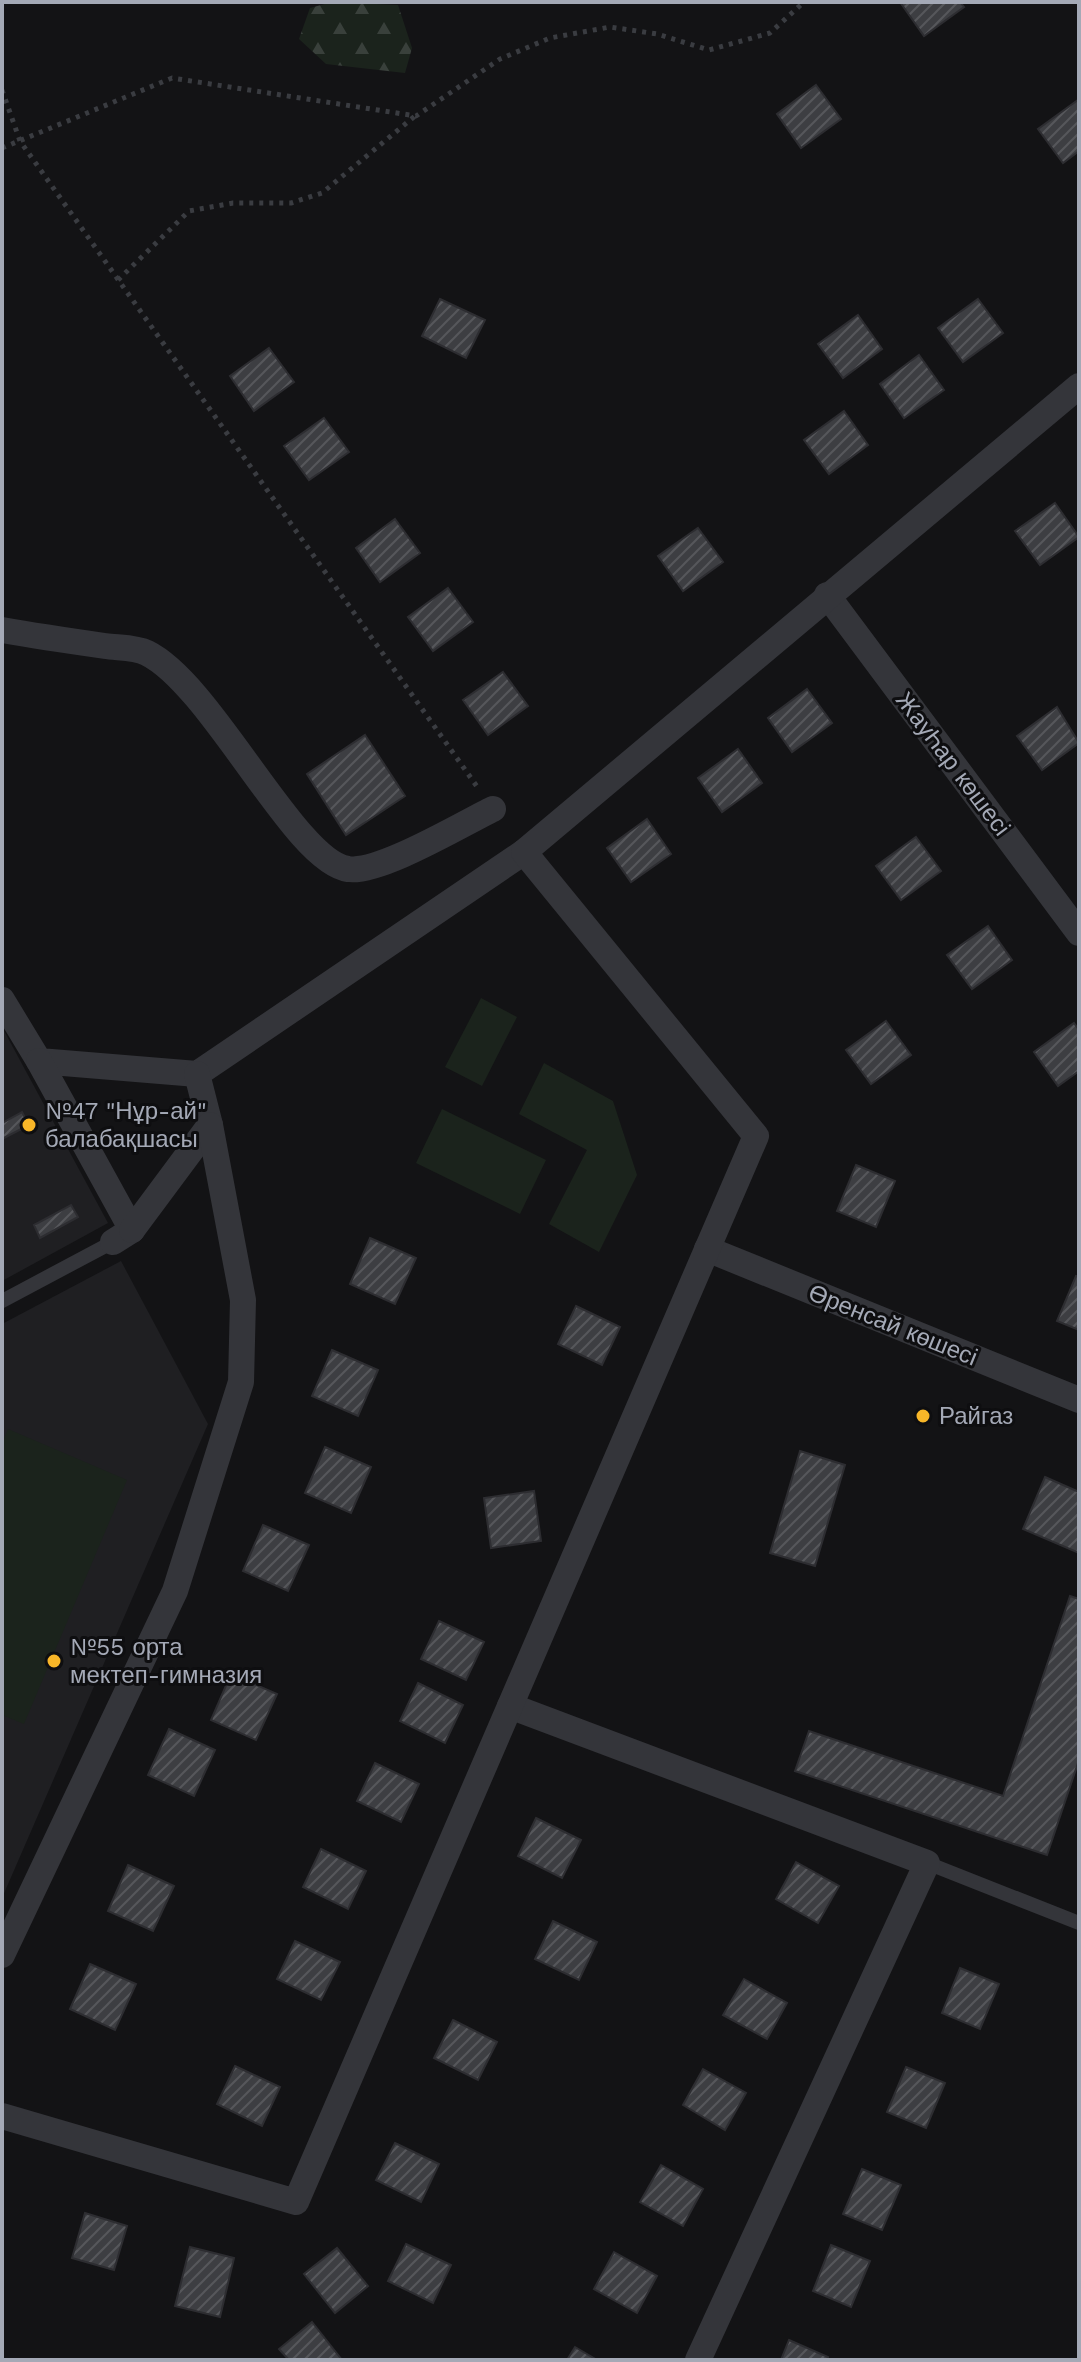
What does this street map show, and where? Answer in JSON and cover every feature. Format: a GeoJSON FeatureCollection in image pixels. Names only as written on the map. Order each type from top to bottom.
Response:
{"type":"FeatureCollection","features":[{"type":"Feature","properties":{"kind":"street"},"geometry":{"type":"LineString","coordinates":[[39,1061],[197,1074],[524,852],[1079,386]]}},
{"type":"Feature","properties":{"kind":"street","name":"ЖауҺар көшесі"},"geometry":{"type":"LineString","coordinates":[[827,595],[1079,933]]}},
{"type":"Feature","properties":{"kind":"street"},"geometry":{"type":"LineString","coordinates":[[2,630],[145,652],[178,676],[209,710],[261,783],[325,860],[349,870],[391,860],[493,809]]}},
{"type":"Feature","properties":{"kind":"street"},"geometry":{"type":"LineString","coordinates":[[2,2116],[296,2202],[756,1136],[524,852]]}},
{"type":"Feature","properties":{"kind":"street"},"geometry":{"type":"LineString","coordinates":[[2,1000],[39,1061],[122,1236],[210,1125]]}},
{"type":"Feature","properties":{"kind":"street"},"geometry":{"type":"LineString","coordinates":[[2,1955],[175,1591],[241,1382],[243,1300],[210,1125],[197,1074]]}},
{"type":"Feature","properties":{"kind":"street","name":"Өренсай көшесі"},"geometry":{"type":"LineString","coordinates":[[707,1249],[1079,1400]]}},
{"type":"Feature","properties":{"kind":"street"},"geometry":{"type":"LineString","coordinates":[[510,1706],[927,1863],[698,2360]]}},
{"type":"Feature","properties":{"kind":"lane"},"geometry":{"type":"LineString","coordinates":[[2,1301],[122,1236]]}},
{"type":"Feature","properties":{"kind":"lane"},"geometry":{"type":"LineString","coordinates":[[927,1863],[1079,1923]]}},
{"type":"Feature","properties":{"kind":"path"},"geometry":{"type":"LineString","coordinates":[[118,280],[189,211],[233,203],[291,203],[322,193],[416,116],[500,59],[550,38],[610,27],[657,34],[709,50],[770,33],[804,2]]}},
{"type":"Feature","properties":{"kind":"path"},"geometry":{"type":"LineString","coordinates":[[2,148],[172,78],[416,116]]}},
{"type":"Feature","properties":{"kind":"path"},"geometry":{"type":"LineString","coordinates":[[2,90],[20,141],[493,809]]}},
{"type":"Feature","properties":{"kind":"shaded area","name":"№47 \"Нұр-ай\" балабақшасы"},"geometry":{"type":"Polygon","coordinates":[[[2,1027],[108,1223],[2,1281],[2,1027]]]}},
{"type":"Feature","properties":{"kind":"shaded area","name":"№55 орта мектеп-гимназия"},"geometry":{"type":"Polygon","coordinates":[[[121,1261],[208,1424],[2,1898],[2,1324],[121,1261]]]}},
{"type":"Feature","properties":{"kind":"green space"},"geometry":{"type":"Polygon","coordinates":[[[332,2],[398,5],[412,48],[405,73],[326,64],[299,39],[310,8],[332,2]]]}},
{"type":"Feature","properties":{"kind":"green space"},"geometry":{"type":"Polygon","coordinates":[[[481,998],[517,1017],[482,1086],[445,1067],[481,998]]]}},
{"type":"Feature","properties":{"kind":"green space"},"geometry":{"type":"Polygon","coordinates":[[[544,1063],[613,1101],[637,1175],[599,1252],[549,1224],[587,1150],[519,1114],[544,1063]]]}},
{"type":"Feature","properties":{"kind":"green space"},"geometry":{"type":"Polygon","coordinates":[[[442,1109],[546,1160],[520,1214],[416,1163],[442,1109]]]}},
{"type":"Feature","properties":{"kind":"green space"},"geometry":{"type":"Polygon","coordinates":[[[8,1429],[127,1480],[24,1724],[2,1715],[2,1443],[8,1429]]]}},
{"type":"Feature","properties":{"kind":"building"},"geometry":{"type":"Polygon","coordinates":[[[900,2],[960,2],[964,7],[924,36],[900,2]]]}},
{"type":"Feature","properties":{"kind":"building"},"geometry":{"type":"Polygon","coordinates":[[[816,85],[841,119],[801,148],[777,114],[816,85]]]}},
{"type":"Feature","properties":{"kind":"building"},"geometry":{"type":"Polygon","coordinates":[[[1078,100],[1079,151],[1063,163],[1038,129],[1078,100]]]}},
{"type":"Feature","properties":{"kind":"building"},"geometry":{"type":"Polygon","coordinates":[[[440,299],[485,320],[466,358],[422,336],[440,299]]]}},
{"type":"Feature","properties":{"kind":"building"},"geometry":{"type":"Polygon","coordinates":[[[978,299],[1003,333],[963,362],[938,328],[978,299]]]}},
{"type":"Feature","properties":{"kind":"building"},"geometry":{"type":"Polygon","coordinates":[[[858,315],[882,349],[843,378],[818,344],[858,315]]]}},
{"type":"Feature","properties":{"kind":"building"},"geometry":{"type":"Polygon","coordinates":[[[269,348],[294,382],[254,411],[230,376],[269,348]]]}},
{"type":"Feature","properties":{"kind":"building"},"geometry":{"type":"Polygon","coordinates":[[[919,355],[944,390],[904,418],[880,384],[919,355]]]}},
{"type":"Feature","properties":{"kind":"building"},"geometry":{"type":"Polygon","coordinates":[[[844,411],[868,445],[829,474],[804,440],[844,411]]]}},
{"type":"Feature","properties":{"kind":"building"},"geometry":{"type":"Polygon","coordinates":[[[324,418],[349,452],[309,480],[284,446],[324,418]]]}},
{"type":"Feature","properties":{"kind":"building"},"geometry":{"type":"Polygon","coordinates":[[[1055,503],[1079,537],[1040,565],[1015,531],[1055,503]]]}},
{"type":"Feature","properties":{"kind":"building"},"geometry":{"type":"Polygon","coordinates":[[[395,519],[420,553],[380,582],[356,548],[395,519]]]}},
{"type":"Feature","properties":{"kind":"building"},"geometry":{"type":"Polygon","coordinates":[[[698,528],[723,562],[683,591],[658,556],[698,528]]]}},
{"type":"Feature","properties":{"kind":"building"},"geometry":{"type":"Polygon","coordinates":[[[448,588],[473,622],[433,651],[408,617],[448,588]]]}},
{"type":"Feature","properties":{"kind":"building"},"geometry":{"type":"Polygon","coordinates":[[[503,672],[528,706],[488,735],[463,700],[503,672]]]}},
{"type":"Feature","properties":{"kind":"building"},"geometry":{"type":"Polygon","coordinates":[[[807,689],[832,723],[792,752],[768,718],[807,689]]]}},
{"type":"Feature","properties":{"kind":"building"},"geometry":{"type":"Polygon","coordinates":[[[1057,707],[1079,743],[1042,770],[1017,736],[1057,707]]]}},
{"type":"Feature","properties":{"kind":"building"},"geometry":{"type":"Polygon","coordinates":[[[365,735],[405,796],[346,835],[307,774],[365,735]]]}},
{"type":"Feature","properties":{"kind":"building"},"geometry":{"type":"Polygon","coordinates":[[[738,749],[762,783],[722,812],[698,778],[738,749]]]}},
{"type":"Feature","properties":{"kind":"building"},"geometry":{"type":"Polygon","coordinates":[[[647,819],[671,854],[631,882],[607,848],[647,819]]]}},
{"type":"Feature","properties":{"kind":"building"},"geometry":{"type":"Polygon","coordinates":[[[916,837],[941,871],[901,900],[876,866],[916,837]]]}},
{"type":"Feature","properties":{"kind":"building"},"geometry":{"type":"Polygon","coordinates":[[[988,926],[1012,960],[972,989],[947,955],[988,926]]]}},
{"type":"Feature","properties":{"kind":"building"},"geometry":{"type":"Polygon","coordinates":[[[886,1021],[911,1055],[871,1084],[846,1050],[886,1021]]]}},
{"type":"Feature","properties":{"kind":"building"},"geometry":{"type":"Polygon","coordinates":[[[1074,1023],[1079,1030],[1079,1071],[1058,1086],[1034,1052],[1074,1023]]]}},
{"type":"Feature","properties":{"kind":"building"},"geometry":{"type":"Polygon","coordinates":[[[22,1112],[29,1125],[2,1139],[2,1123],[22,1112]]]}},
{"type":"Feature","properties":{"kind":"building"},"geometry":{"type":"Polygon","coordinates":[[[856,1165],[895,1181],[876,1227],[837,1211],[856,1165]]]}},
{"type":"Feature","properties":{"kind":"building"},"geometry":{"type":"Polygon","coordinates":[[[71,1205],[78,1217],[40,1238],[34,1225],[71,1205]]]}},
{"type":"Feature","properties":{"kind":"building"},"geometry":{"type":"Polygon","coordinates":[[[370,1238],[416,1258],[395,1304],[350,1284],[370,1238]]]}},
{"type":"Feature","properties":{"kind":"building"},"geometry":{"type":"Polygon","coordinates":[[[1076,1276],[1079,1277],[1079,1330],[1057,1321],[1076,1276]]]}},
{"type":"Feature","properties":{"kind":"building"},"geometry":{"type":"Polygon","coordinates":[[[576,1306],[620,1327],[602,1365],[558,1344],[576,1306]]]}},
{"type":"Feature","properties":{"kind":"building"},"geometry":{"type":"Polygon","coordinates":[[[332,1350],[378,1370],[358,1416],[312,1396],[332,1350]]]}},
{"type":"Feature","properties":{"kind":"building"},"geometry":{"type":"Polygon","coordinates":[[[325,1447],[371,1467],[351,1513],[305,1493],[325,1447]]]}},
{"type":"Feature","properties":{"kind":"building"},"geometry":{"type":"Polygon","coordinates":[[[800,1451],[845,1465],[815,1566],[770,1553],[800,1451]]]}},
{"type":"Feature","properties":{"kind":"building"},"geometry":{"type":"Polygon","coordinates":[[[1045,1477],[1079,1492],[1079,1553],[1023,1529],[1045,1477]]]}},
{"type":"Feature","properties":{"kind":"building"},"geometry":{"type":"Polygon","coordinates":[[[534,1491],[541,1541],[491,1548],[484,1498],[534,1491]]]}},
{"type":"Feature","properties":{"kind":"building"},"geometry":{"type":"Polygon","coordinates":[[[263,1525],[309,1545],[288,1591],[243,1571],[263,1525]]]}},
{"type":"Feature","properties":{"kind":"building"},"geometry":{"type":"Polygon","coordinates":[[[1070,1596],[1079,1599],[1079,1760],[1047,1855],[795,1771],[809,1731],[1003,1796],[1070,1596]]]}},
{"type":"Feature","properties":{"kind":"building"},"geometry":{"type":"Polygon","coordinates":[[[439,1621],[484,1642],[466,1680],[421,1659],[439,1621]]]}},
{"type":"Feature","properties":{"kind":"building"},"geometry":{"type":"Polygon","coordinates":[[[231,1674],[277,1694],[256,1740],[211,1720],[231,1674]]]}},
{"type":"Feature","properties":{"kind":"building"},"geometry":{"type":"Polygon","coordinates":[[[418,1683],[463,1705],[445,1743],[400,1721],[418,1683]]]}},
{"type":"Feature","properties":{"kind":"building"},"geometry":{"type":"Polygon","coordinates":[[[169,1729],[215,1750],[194,1796],[148,1775],[169,1729]]]}},
{"type":"Feature","properties":{"kind":"building"},"geometry":{"type":"Polygon","coordinates":[[[375,1763],[419,1784],[401,1822],[357,1801],[375,1763]]]}},
{"type":"Feature","properties":{"kind":"building"},"geometry":{"type":"Polygon","coordinates":[[[536,1818],[581,1840],[562,1878],[518,1856],[536,1818]]]}},
{"type":"Feature","properties":{"kind":"building"},"geometry":{"type":"Polygon","coordinates":[[[321,1849],[366,1871],[348,1909],[303,1887],[321,1849]]]}},
{"type":"Feature","properties":{"kind":"building"},"geometry":{"type":"Polygon","coordinates":[[[796,1862],[839,1886],[818,1923],[776,1899],[796,1862]]]}},
{"type":"Feature","properties":{"kind":"building"},"geometry":{"type":"Polygon","coordinates":[[[128,1865],[174,1886],[153,1931],[108,1911],[128,1865]]]}},
{"type":"Feature","properties":{"kind":"building"},"geometry":{"type":"Polygon","coordinates":[[[553,1921],[597,1942],[579,1980],[535,1959],[553,1921]]]}},
{"type":"Feature","properties":{"kind":"building"},"geometry":{"type":"Polygon","coordinates":[[[295,1941],[340,1962],[321,2000],[277,1979],[295,1941]]]}},
{"type":"Feature","properties":{"kind":"building"},"geometry":{"type":"Polygon","coordinates":[[[90,1964],[136,1984],[115,2030],[70,2009],[90,1964]]]}},
{"type":"Feature","properties":{"kind":"building"},"geometry":{"type":"Polygon","coordinates":[[[960,1968],[999,1984],[980,2029],[942,2013],[960,1968]]]}},
{"type":"Feature","properties":{"kind":"building"},"geometry":{"type":"Polygon","coordinates":[[[744,1979],[787,2003],[767,2039],[723,2015],[744,1979]]]}},
{"type":"Feature","properties":{"kind":"building"},"geometry":{"type":"Polygon","coordinates":[[[453,2020],[497,2042],[478,2080],[434,2058],[453,2020]]]}},
{"type":"Feature","properties":{"kind":"building"},"geometry":{"type":"Polygon","coordinates":[[[235,2066],[280,2087],[262,2126],[217,2104],[235,2066]]]}},
{"type":"Feature","properties":{"kind":"building"},"geometry":{"type":"Polygon","coordinates":[[[906,2067],[945,2083],[926,2128],[887,2112],[906,2067]]]}},
{"type":"Feature","properties":{"kind":"building"},"geometry":{"type":"Polygon","coordinates":[[[703,2069],[746,2093],[725,2130],[683,2105],[703,2069]]]}},
{"type":"Feature","properties":{"kind":"building"},"geometry":{"type":"Polygon","coordinates":[[[395,2143],[439,2164],[421,2202],[376,2180],[395,2143]]]}},
{"type":"Feature","properties":{"kind":"building"},"geometry":{"type":"Polygon","coordinates":[[[661,2165],[703,2189],[683,2226],[640,2202],[661,2165]]]}},
{"type":"Feature","properties":{"kind":"building"},"geometry":{"type":"Polygon","coordinates":[[[862,2169],[901,2185],[882,2230],[843,2214],[862,2169]]]}},
{"type":"Feature","properties":{"kind":"building"},"geometry":{"type":"Polygon","coordinates":[[[85,2213],[127,2226],[114,2270],[72,2258],[85,2213]]]}},
{"type":"Feature","properties":{"kind":"building"},"geometry":{"type":"Polygon","coordinates":[[[406,2244],[451,2265],[433,2303],[388,2281],[406,2244]]]}},
{"type":"Feature","properties":{"kind":"building"},"geometry":{"type":"Polygon","coordinates":[[[831,2245],[870,2261],[851,2307],[813,2291],[831,2245]]]}},
{"type":"Feature","properties":{"kind":"building"},"geometry":{"type":"Polygon","coordinates":[[[190,2247],[234,2258],[220,2317],[175,2306],[190,2247]]]}},
{"type":"Feature","properties":{"kind":"building"},"geometry":{"type":"Polygon","coordinates":[[[337,2248],[368,2286],[335,2313],[304,2274],[337,2248]]]}},
{"type":"Feature","properties":{"kind":"building"},"geometry":{"type":"Polygon","coordinates":[[[614,2252],[657,2276],[637,2313],[594,2289],[614,2252]]]}},
{"type":"Feature","properties":{"kind":"building"},"geometry":{"type":"Polygon","coordinates":[[[312,2322],[342,2360],[289,2360],[279,2349],[312,2322]]]}},
{"type":"Feature","properties":{"kind":"building"},"geometry":{"type":"Polygon","coordinates":[[[789,2340],[828,2357],[827,2360],[781,2360],[789,2340]]]}},
{"type":"Feature","properties":{"kind":"building"},"geometry":{"type":"Polygon","coordinates":[[[575,2347],[597,2360],[567,2360],[575,2347]]]}},
{"type":"Feature","properties":{"kind":"place","name":"№47 \"Нұр-ай\" балабақшасы"},"geometry":{"type":"Point","coordinates":[29,1125]}},
{"type":"Feature","properties":{"kind":"place","name":"Райгаз"},"geometry":{"type":"Point","coordinates":[923,1416]}},
{"type":"Feature","properties":{"kind":"place","name":"№55 орта мектеп-гимназия"},"geometry":{"type":"Point","coordinates":[54,1661]}}]}
